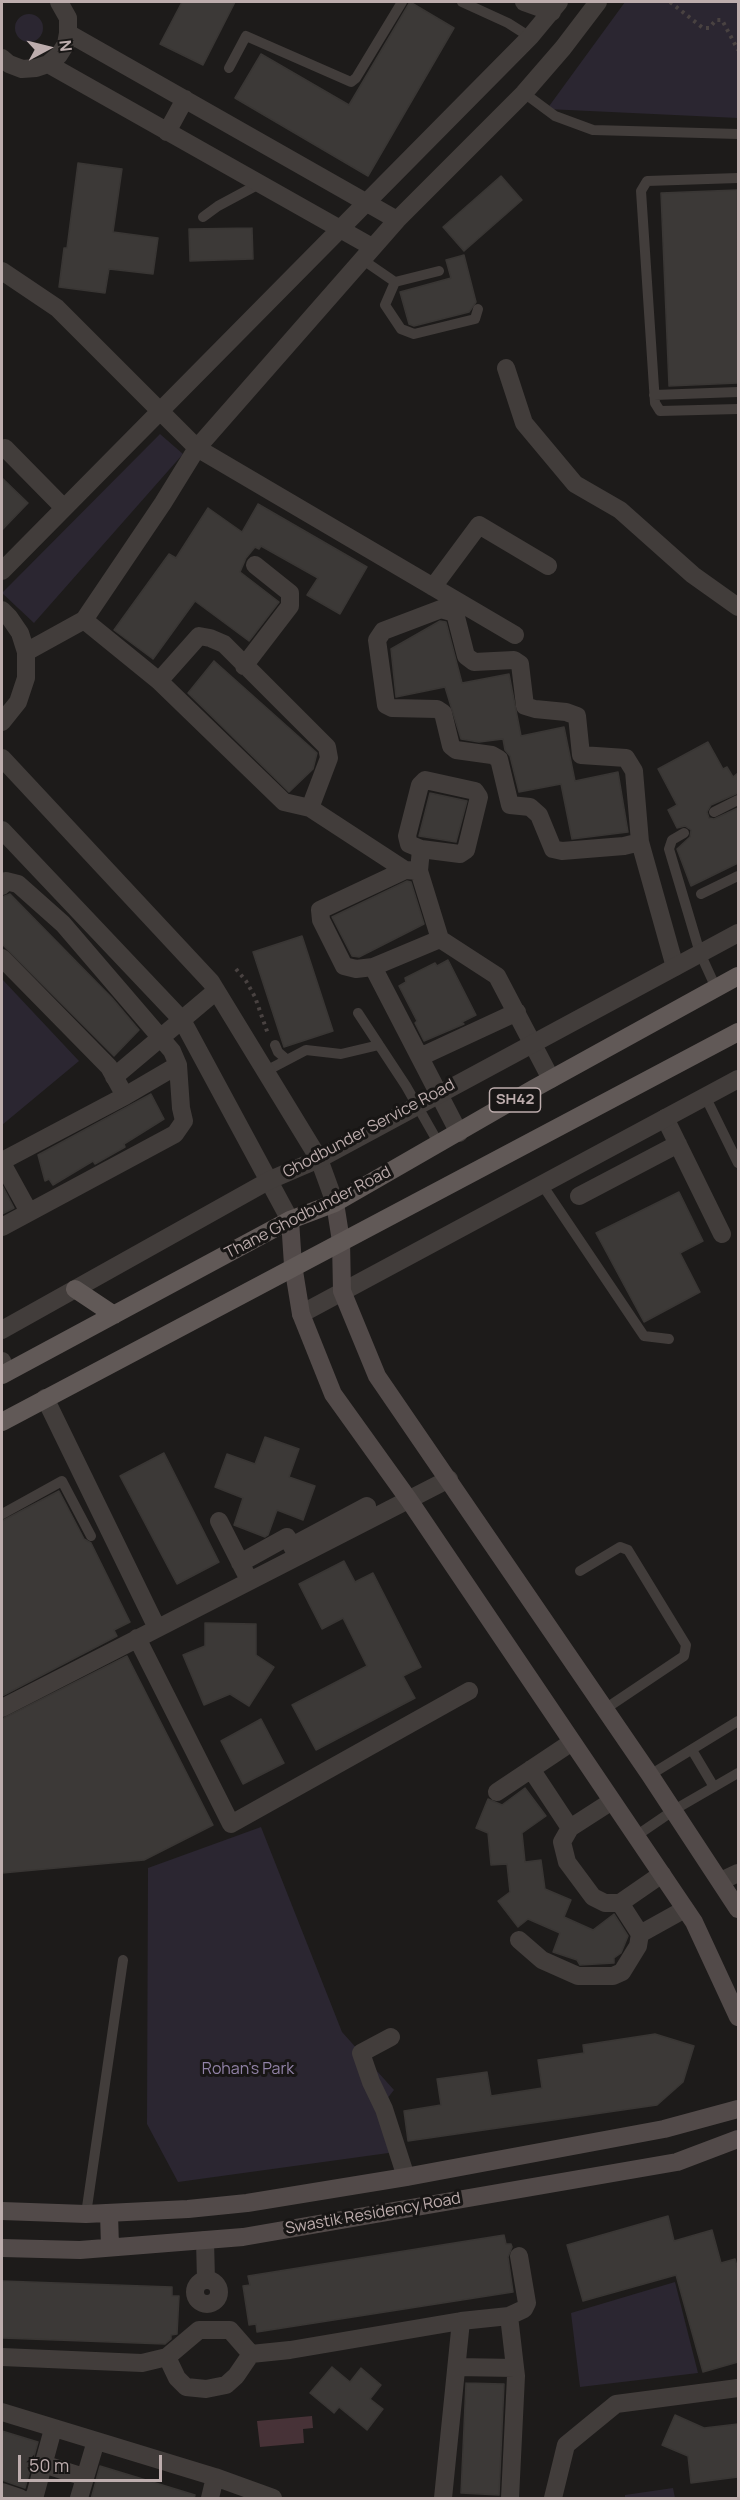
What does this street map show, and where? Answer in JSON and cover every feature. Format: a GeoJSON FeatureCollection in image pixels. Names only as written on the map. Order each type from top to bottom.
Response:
{"type":"FeatureCollection","features":[{"type":"Feature","properties":{"kind":"main road","name":"Thane Ghodbunder Road"},"geometry":{"type":"LineString","coordinates":[[3,1369],[114,1315],[290,1220],[335,1203],[551,1079],[738,976]]}},
{"type":"Feature","properties":{"kind":"main road","name":"SH42"},"geometry":{"type":"LineString","coordinates":[[2,1422],[293,1265],[738,1032]]}},
{"type":"Feature","properties":{"kind":"main road"},"geometry":{"type":"LineString","coordinates":[[335,1203],[341,1241],[342,1291],[377,1376],[674,1810],[738,1909]]}},
{"type":"Feature","properties":{"kind":"main road"},"geometry":{"type":"LineString","coordinates":[[290,1220],[293,1265],[301,1314],[333,1394],[409,1500],[694,1922],[738,2016]]}},
{"type":"Feature","properties":{"kind":"main road"},"geometry":{"type":"LineString","coordinates":[[75,1289],[114,1315]]}},
{"type":"Feature","properties":{"kind":"main road","name":"Swastik Residency Road"},"geometry":{"type":"LineString","coordinates":[[2,2211],[86,2214],[228,2205],[406,2177],[664,2129],[738,2109]]}},
{"type":"Feature","properties":{"kind":"main road","name":"Swastik Residency Road"},"geometry":{"type":"LineString","coordinates":[[2,2248],[80,2250],[229,2238],[677,2162],[738,2139]]}},
{"type":"Feature","properties":{"kind":"main road"},"geometry":{"type":"LineString","coordinates":[[228,2205],[229,2238]]}},
{"type":"Feature","properties":{"kind":"main road"},"geometry":{"type":"LineString","coordinates":[[188,2209],[198,2241]]}},
{"type":"Feature","properties":{"kind":"main road"},"geometry":{"type":"LineString","coordinates":[[109,2213],[110,2247]]}},
{"type":"Feature","properties":{"kind":"street"},"geometry":{"type":"LineString","coordinates":[[524,2],[556,7]]}},
{"type":"Feature","properties":{"kind":"street"},"geometry":{"type":"LineString","coordinates":[[26,652],[84,620],[163,503],[196,448],[397,220],[524,93],[598,2]]}},
{"type":"Feature","properties":{"kind":"street"},"geometry":{"type":"LineString","coordinates":[[2,58],[9,64],[22,69],[48,64],[59,56],[66,44],[68,33],[68,18],[62,3]]}},
{"type":"Feature","properties":{"kind":"street"},"geometry":{"type":"LineString","coordinates":[[2,571],[530,37],[556,7]]}},
{"type":"Feature","properties":{"kind":"street"},"geometry":{"type":"LineString","coordinates":[[68,33],[397,220]]}},
{"type":"Feature","properties":{"kind":"street"},"geometry":{"type":"LineString","coordinates":[[530,37],[558,53]]}},
{"type":"Feature","properties":{"kind":"street"},"geometry":{"type":"LineString","coordinates":[[48,64],[339,229],[368,254]]}},
{"type":"Feature","properties":{"kind":"street"},"geometry":{"type":"LineString","coordinates":[[167,132],[185,99]]}},
{"type":"Feature","properties":{"kind":"street"},"geometry":{"type":"LineString","coordinates":[[2,271],[57,308],[196,448],[515,635]]}},
{"type":"Feature","properties":{"kind":"street"},"geometry":{"type":"LineString","coordinates":[[506,368],[524,423],[575,484],[620,510],[693,575],[738,607]]}},
{"type":"Feature","properties":{"kind":"street"},"geometry":{"type":"LineString","coordinates":[[3,446],[64,508]]}},
{"type":"Feature","properties":{"kind":"street"},"geometry":{"type":"LineString","coordinates":[[433,587],[479,525],[548,566]]}},
{"type":"Feature","properties":{"kind":"street"},"geometry":{"type":"LineString","coordinates":[[244,666],[290,606],[290,593],[255,565]]}},
{"type":"Feature","properties":{"kind":"street"},"geometry":{"type":"LineString","coordinates":[[640,842],[624,846],[562,851],[553,849],[539,815],[530,807],[510,805],[499,759],[492,755],[456,750],[451,746],[443,713],[437,709],[392,708],[386,705],[377,640],[382,631],[441,609],[455,613],[466,656],[474,662],[514,660],[520,664],[525,706],[566,712],[577,716],[581,754],[626,758],[634,771],[640,842],[675,967]]}},
{"type":"Feature","properties":{"kind":"street"},"geometry":{"type":"LineString","coordinates":[[2,610],[20,633],[26,652],[26,678],[18,702],[2,722]]}},
{"type":"Feature","properties":{"kind":"street"},"geometry":{"type":"LineString","coordinates":[[84,620],[159,681],[284,802],[310,808],[346,834],[412,871],[440,939],[497,976],[551,1079]]}},
{"type":"Feature","properties":{"kind":"street"},"geometry":{"type":"LineString","coordinates":[[159,681],[199,636],[224,644],[327,747],[329,758],[310,808]]}},
{"type":"Feature","properties":{"kind":"street"},"geometry":{"type":"LineString","coordinates":[[2,758],[211,982],[319,1159],[335,1203]]}},
{"type":"Feature","properties":{"kind":"street"},"geometry":{"type":"LineString","coordinates":[[425,780],[475,791],[479,797],[466,850],[460,854],[421,849],[409,844],[407,836],[420,785],[425,780]]}},
{"type":"Feature","properties":{"kind":"street"},"geometry":{"type":"LineString","coordinates":[[2,830],[182,1020],[290,1220]]}},
{"type":"Feature","properties":{"kind":"street"},"geometry":{"type":"LineString","coordinates":[[421,849],[412,871],[320,910],[321,920],[344,966],[356,969],[373,967],[440,939]]}},
{"type":"Feature","properties":{"kind":"street"},"geometry":{"type":"LineString","coordinates":[[2,886],[6,881],[18,884],[63,924],[172,1051],[178,1065],[184,1121],[175,1134],[2,1227]]}},
{"type":"Feature","properties":{"kind":"street","name":"Ghodbunder Service Road"},"geometry":{"type":"LineString","coordinates":[[2,1330],[270,1180],[319,1159],[532,1042],[738,933]]}},
{"type":"Feature","properties":{"kind":"street"},"geometry":{"type":"LineString","coordinates":[[2,958],[109,1067],[124,1096]]}},
{"type":"Feature","properties":{"kind":"street"},"geometry":{"type":"LineString","coordinates":[[373,967],[459,1132]]}},
{"type":"Feature","properties":{"kind":"street"},"geometry":{"type":"LineString","coordinates":[[114,1077],[216,991]]}},
{"type":"Feature","properties":{"kind":"street"},"geometry":{"type":"LineString","coordinates":[[420,1057],[517,1012]]}},
{"type":"Feature","properties":{"kind":"street"},"geometry":{"type":"LineString","coordinates":[[29,1212],[2,1162],[178,1065]]}},
{"type":"Feature","properties":{"kind":"street"},"geometry":{"type":"LineString","coordinates":[[301,1314],[738,1079]]}},
{"type":"Feature","properties":{"kind":"street"},"geometry":{"type":"LineString","coordinates":[[665,1118],[722,1234]]}},
{"type":"Feature","properties":{"kind":"street"},"geometry":{"type":"LineString","coordinates":[[579,1196],[678,1144]]}},
{"type":"Feature","properties":{"kind":"street"},"geometry":{"type":"LineString","coordinates":[[45,1398],[157,1628]]}},
{"type":"Feature","properties":{"kind":"street"},"geometry":{"type":"LineString","coordinates":[[295,1551],[409,1500],[449,1479]]}},
{"type":"Feature","properties":{"kind":"street"},"geometry":{"type":"LineString","coordinates":[[2,1708],[249,1581],[367,1506]]}},
{"type":"Feature","properties":{"kind":"street"},"geometry":{"type":"LineString","coordinates":[[219,1521],[249,1581]]}},
{"type":"Feature","properties":{"kind":"street"},"geometry":{"type":"LineString","coordinates":[[240,1563],[287,1537],[295,1551]]}},
{"type":"Feature","properties":{"kind":"street"},"geometry":{"type":"LineString","coordinates":[[137,1638],[231,1824],[469,1691]]}},
{"type":"Feature","properties":{"kind":"street"},"geometry":{"type":"LineString","coordinates":[[497,1792],[572,1742]]}},
{"type":"Feature","properties":{"kind":"street"},"geometry":{"type":"LineString","coordinates":[[531,1769],[570,1828]]}},
{"type":"Feature","properties":{"kind":"street"},"geometry":{"type":"LineString","coordinates":[[612,1801],[570,1828],[562,1842],[567,1862],[593,1897],[605,1903],[620,1903],[662,1874]]}},
{"type":"Feature","properties":{"kind":"street"},"geometry":{"type":"LineString","coordinates":[[721,1881],[738,1873]]}},
{"type":"Feature","properties":{"kind":"street"},"geometry":{"type":"LineString","coordinates":[[519,1940],[542,1960],[578,1976],[613,1976],[622,1972],[638,1946],[640,1934],[620,1903]]}},
{"type":"Feature","properties":{"kind":"street"},"geometry":{"type":"LineString","coordinates":[[640,1934],[685,1909]]}},
{"type":"Feature","properties":{"kind":"street"},"geometry":{"type":"LineString","coordinates":[[391,2037],[361,2053],[384,2109],[406,2177]]}},
{"type":"Feature","properties":{"kind":"street"},"geometry":{"type":"LineString","coordinates":[[198,2241],[206,2280],[199,2283],[195,2290],[196,2297],[208,2302],[251,2354]]}},
{"type":"Feature","properties":{"kind":"street"},"geometry":{"type":"LineString","coordinates":[[167,2357],[177,2378],[186,2387],[206,2389],[226,2385],[236,2376],[251,2354],[290,2350],[461,2321],[509,2316],[524,2309],[527,2303],[519,2256]]}},
{"type":"Feature","properties":{"kind":"street"},"geometry":{"type":"LineString","coordinates":[[2,2357],[142,2363],[167,2357],[199,2330],[208,2302]]}},
{"type":"Feature","properties":{"kind":"street"},"geometry":{"type":"LineString","coordinates":[[509,2316],[515,2368],[510,2499]]}},
{"type":"Feature","properties":{"kind":"street"},"geometry":{"type":"LineString","coordinates":[[443,2499],[461,2321]]}},
{"type":"Feature","properties":{"kind":"street"},"geometry":{"type":"LineString","coordinates":[[199,2330],[230,2330]]}},
{"type":"Feature","properties":{"kind":"street"},"geometry":{"type":"LineString","coordinates":[[457,2367],[515,2368]]}},
{"type":"Feature","properties":{"kind":"street"},"geometry":{"type":"LineString","coordinates":[[553,2499],[566,2445],[616,2404],[738,2388]]}},
{"type":"Feature","properties":{"kind":"street"},"geometry":{"type":"LineString","coordinates":[[2,2412],[215,2477],[273,2499]]}},
{"type":"Feature","properties":{"kind":"street"},"geometry":{"type":"LineString","coordinates":[[32,2499],[53,2429]]}},
{"type":"Feature","properties":{"kind":"street"},"geometry":{"type":"LineString","coordinates":[[79,2499],[96,2441]]}},
{"type":"Feature","properties":{"kind":"street"},"geometry":{"type":"LineString","coordinates":[[43,2464],[84,2477]]}},
{"type":"Feature","properties":{"kind":"street"},"geometry":{"type":"LineString","coordinates":[[210,2499],[215,2477]]}},
{"type":"Feature","properties":{"kind":"street"},"geometry":{"type":"LineString","coordinates":[[2,2492],[20,2499]]}},
{"type":"Feature","properties":{"kind":"lane"},"geometry":{"type":"LineString","coordinates":[[229,68],[246,36],[351,82],[356,78],[402,2]]}},
{"type":"Feature","properties":{"kind":"lane"},"geometry":{"type":"LineString","coordinates":[[462,2],[508,23],[530,37]]}},
{"type":"Feature","properties":{"kind":"lane"},"geometry":{"type":"LineString","coordinates":[[524,93],[555,116],[593,130],[738,134]]}},
{"type":"Feature","properties":{"kind":"lane"},"geometry":{"type":"LineString","coordinates":[[738,178],[646,181],[641,191],[655,403],[660,411],[738,409]]}},
{"type":"Feature","properties":{"kind":"lane"},"geometry":{"type":"LineString","coordinates":[[202,217],[259,184]]}},
{"type":"Feature","properties":{"kind":"lane"},"geometry":{"type":"LineString","coordinates":[[368,254],[395,282]]}},
{"type":"Feature","properties":{"kind":"lane"},"geometry":{"type":"LineString","coordinates":[[395,282],[439,271]]}},
{"type":"Feature","properties":{"kind":"lane"},"geometry":{"type":"LineString","coordinates":[[395,282],[385,305],[401,329],[414,334],[475,320],[478,309]]}},
{"type":"Feature","properties":{"kind":"lane"},"geometry":{"type":"LineString","coordinates":[[654,395],[738,392]]}},
{"type":"Feature","properties":{"kind":"lane"},"geometry":{"type":"LineString","coordinates":[[714,812],[738,800]]}},
{"type":"Feature","properties":{"kind":"lane"},"geometry":{"type":"LineString","coordinates":[[684,833],[672,840],[669,849],[700,954],[716,988]]}},
{"type":"Feature","properties":{"kind":"lane"},"geometry":{"type":"LineString","coordinates":[[701,894],[738,876]]}},
{"type":"Feature","properties":{"kind":"lane"},"geometry":{"type":"LineString","coordinates":[[358,1013],[406,1086],[439,1144]]}},
{"type":"Feature","properties":{"kind":"lane"},"geometry":{"type":"LineString","coordinates":[[275,1045],[278,1052],[286,1059]]}},
{"type":"Feature","properties":{"kind":"lane"},"geometry":{"type":"LineString","coordinates":[[266,1071],[306,1050],[341,1054],[379,1045]]}},
{"type":"Feature","properties":{"kind":"lane"},"geometry":{"type":"LineString","coordinates":[[705,1096],[738,1163]]}},
{"type":"Feature","properties":{"kind":"lane"},"geometry":{"type":"LineString","coordinates":[[542,1183],[644,1336],[669,1339]]}},
{"type":"Feature","properties":{"kind":"lane"},"geometry":{"type":"LineString","coordinates":[[2,1514],[62,1481],[91,1536]]}},
{"type":"Feature","properties":{"kind":"lane"},"geometry":{"type":"LineString","coordinates":[[580,1571],[620,1547],[628,1550],[686,1645],[684,1656],[605,1709]]}},
{"type":"Feature","properties":{"kind":"lane"},"geometry":{"type":"LineString","coordinates":[[650,1775],[738,1721]]}},
{"type":"Feature","properties":{"kind":"lane"},"geometry":{"type":"LineString","coordinates":[[692,1750],[714,1787]]}},
{"type":"Feature","properties":{"kind":"lane"},"geometry":{"type":"LineString","coordinates":[[636,1836],[674,1810],[738,1773]]}},
{"type":"Feature","properties":{"kind":"lane"},"geometry":{"type":"LineString","coordinates":[[86,2214],[123,1960]]}},
{"type":"Feature","properties":{"kind":"path"},"geometry":{"type":"LineString","coordinates":[[670,2],[705,29],[710,28],[716,20],[722,20],[738,50]]}},
{"type":"Feature","properties":{"kind":"path"},"geometry":{"type":"LineString","coordinates":[[236,969],[255,997],[269,1036],[275,1045]]}},
{"type":"Feature","properties":{"kind":"green space"},"geometry":{"type":"Polygon","coordinates":[[[625,2],[738,2],[738,118],[547,109],[625,2]]]}},
{"type":"Feature","properties":{"kind":"green space"},"geometry":{"type":"Polygon","coordinates":[[[29,14],[39,18],[43,28],[39,38],[29,42],[19,38],[15,28],[19,18],[29,14]]]}},
{"type":"Feature","properties":{"kind":"green space"},"geometry":{"type":"Polygon","coordinates":[[[160,434],[183,454],[34,623],[2,593],[160,434]]]}},
{"type":"Feature","properties":{"kind":"green space"},"geometry":{"type":"Polygon","coordinates":[[[2,979],[79,1061],[2,1125],[2,979]]]}},
{"type":"Feature","properties":{"kind":"green space","name":"Rohan's Park"},"geometry":{"type":"Polygon","coordinates":[[[261,1827],[342,2032],[394,2090],[382,2105],[403,2151],[178,2182],[147,2124],[148,1868],[261,1827]]]}},
{"type":"Feature","properties":{"kind":"green space"},"geometry":{"type":"Polygon","coordinates":[[[675,2282],[698,2373],[580,2387],[571,2313],[675,2282]]]}},
{"type":"Feature","properties":{"kind":"green space"},"geometry":{"type":"Polygon","coordinates":[[[673,2488],[675,2498],[625,2498],[625,2495],[673,2488]]]}},
{"type":"Feature","properties":{"kind":"shaded area"},"geometry":{"type":"Polygon","coordinates":[[[312,2416],[313,2428],[303,2429],[304,2443],[260,2447],[257,2421],[312,2416]]]}},
{"type":"Feature","properties":{"kind":"building"},"geometry":{"type":"Polygon","coordinates":[[[182,2],[235,2],[203,65],[160,44],[182,2]]]}},
{"type":"Feature","properties":{"kind":"building"},"geometry":{"type":"Polygon","coordinates":[[[410,2],[454,28],[368,176],[235,98],[261,54],[349,105],[410,2]]]}},
{"type":"Feature","properties":{"kind":"building"},"geometry":{"type":"Polygon","coordinates":[[[78,163],[122,169],[113,232],[158,238],[153,274],[109,269],[105,293],[59,287],[64,248],[67,248],[78,163]]]}},
{"type":"Feature","properties":{"kind":"building"},"geometry":{"type":"Polygon","coordinates":[[[501,176],[522,200],[464,251],[443,227],[501,176]]]}},
{"type":"Feature","properties":{"kind":"building"},"geometry":{"type":"Polygon","coordinates":[[[737,190],[738,383],[669,386],[661,193],[737,190]]]}},
{"type":"Feature","properties":{"kind":"building"},"geometry":{"type":"Polygon","coordinates":[[[252,228],[253,259],[190,261],[189,229],[252,228]]]}},
{"type":"Feature","properties":{"kind":"building"},"geometry":{"type":"Polygon","coordinates":[[[464,255],[476,302],[469,312],[414,326],[409,324],[400,292],[451,278],[446,260],[464,255]]]}},
{"type":"Feature","properties":{"kind":"building"},"geometry":{"type":"Polygon","coordinates":[[[2,478],[28,503],[2,530],[2,478]]]}},
{"type":"Feature","properties":{"kind":"building"},"geometry":{"type":"Polygon","coordinates":[[[258,504],[367,567],[340,614],[307,595],[318,578],[261,546],[259,549],[255,547],[246,558],[240,572],[279,602],[249,641],[195,601],[153,659],[114,630],[169,554],[176,558],[208,508],[242,532],[258,504]]]}},
{"type":"Feature","properties":{"kind":"building"},"geometry":{"type":"Polygon","coordinates":[[[440,621],[446,622],[462,683],[509,674],[521,736],[564,727],[575,781],[618,772],[628,832],[572,839],[561,784],[519,792],[503,739],[479,742],[461,739],[445,687],[396,697],[391,649],[440,621]]]}},
{"type":"Feature","properties":{"kind":"building"},"geometry":{"type":"Polygon","coordinates":[[[214,661],[317,753],[313,769],[289,792],[188,693],[214,661]]]}},
{"type":"Feature","properties":{"kind":"building"},"geometry":{"type":"Polygon","coordinates":[[[708,742],[723,769],[727,767],[733,777],[738,773],[738,793],[711,805],[707,812],[709,818],[714,819],[738,808],[738,863],[691,886],[677,849],[690,837],[691,830],[685,826],[677,828],[668,810],[677,805],[658,769],[708,742]]]}},
{"type":"Feature","properties":{"kind":"building"},"geometry":{"type":"Polygon","coordinates":[[[430,793],[467,801],[456,842],[419,836],[430,793]]]}},
{"type":"Feature","properties":{"kind":"building"},"geometry":{"type":"Polygon","coordinates":[[[407,881],[411,882],[424,924],[359,957],[352,956],[332,917],[407,881]]]}},
{"type":"Feature","properties":{"kind":"building"},"geometry":{"type":"Polygon","coordinates":[[[10,894],[112,998],[139,1030],[114,1056],[2,944],[2,897],[10,894]]]}},
{"type":"Feature","properties":{"kind":"building"},"geometry":{"type":"Polygon","coordinates":[[[302,936],[333,1031],[284,1047],[253,952],[302,936]]]}},
{"type":"Feature","properties":{"kind":"building"},"geometry":{"type":"Polygon","coordinates":[[[448,960],[476,1015],[462,1022],[464,1024],[424,1041],[415,1023],[417,1021],[399,986],[406,982],[405,978],[435,963],[437,966],[448,960]]]}},
{"type":"Feature","properties":{"kind":"building"},"geometry":{"type":"Polygon","coordinates":[[[151,1094],[164,1119],[124,1144],[125,1147],[95,1164],[93,1161],[53,1185],[49,1179],[45,1181],[38,1155],[151,1094]]]}},
{"type":"Feature","properties":{"kind":"building"},"geometry":{"type":"Polygon","coordinates":[[[2,1185],[14,1208],[2,1214],[2,1185]]]}},
{"type":"Feature","properties":{"kind":"building"},"geometry":{"type":"Polygon","coordinates":[[[679,1192],[703,1241],[680,1253],[700,1292],[644,1322],[596,1233],[679,1192]]]}},
{"type":"Feature","properties":{"kind":"building"},"geometry":{"type":"Polygon","coordinates":[[[265,1437],[299,1449],[289,1477],[315,1486],[303,1520],[277,1510],[268,1535],[265,1537],[234,1525],[243,1498],[215,1487],[227,1454],[255,1464],[265,1437]]]}},
{"type":"Feature","properties":{"kind":"building"},"geometry":{"type":"Polygon","coordinates":[[[164,1453],[219,1562],[177,1584],[120,1476],[164,1453]]]}},
{"type":"Feature","properties":{"kind":"building"},"geometry":{"type":"Polygon","coordinates":[[[59,1491],[84,1539],[91,1543],[130,1622],[114,1630],[117,1636],[2,1696],[2,1521],[59,1491]]]}},
{"type":"Feature","properties":{"kind":"building"},"geometry":{"type":"Polygon","coordinates":[[[344,1561],[355,1582],[373,1573],[421,1667],[403,1676],[415,1698],[316,1750],[292,1705],[367,1666],[343,1618],[322,1629],[299,1584],[344,1561]]]}},
{"type":"Feature","properties":{"kind":"building"},"geometry":{"type":"Polygon","coordinates":[[[205,1623],[256,1624],[256,1655],[274,1667],[249,1706],[230,1694],[204,1705],[183,1655],[205,1646],[205,1623]]]}},
{"type":"Feature","properties":{"kind":"building"},"geometry":{"type":"Polygon","coordinates":[[[127,1656],[213,1825],[144,1860],[2,1873],[2,1719],[127,1656]]]}},
{"type":"Feature","properties":{"kind":"building"},"geometry":{"type":"Polygon","coordinates":[[[261,1719],[284,1763],[243,1784],[221,1741],[261,1719]]]}},
{"type":"Feature","properties":{"kind":"building"},"geometry":{"type":"Polygon","coordinates":[[[525,1788],[546,1816],[522,1833],[525,1862],[541,1860],[545,1889],[571,1900],[564,1917],[593,1930],[614,1914],[628,1936],[621,1953],[614,1958],[614,1963],[580,1965],[577,1960],[553,1952],[560,1933],[528,1919],[518,1927],[498,1901],[510,1892],[507,1864],[491,1865],[488,1833],[476,1828],[488,1799],[502,1805],[525,1788]]]}},
{"type":"Feature","properties":{"kind":"building"},"geometry":{"type":"Polygon","coordinates":[[[655,2034],[694,2046],[683,2082],[657,2105],[408,2141],[404,2111],[441,2105],[437,2079],[487,2072],[491,2096],[542,2088],[538,2060],[584,2053],[583,2045],[655,2034]]]}},
{"type":"Feature","properties":{"kind":"building"},"geometry":{"type":"Polygon","coordinates":[[[668,2216],[674,2241],[712,2230],[721,2263],[735,2259],[738,2270],[738,2362],[703,2372],[676,2275],[583,2301],[567,2245],[668,2216]]]}},
{"type":"Feature","properties":{"kind":"building"},"geometry":{"type":"Polygon","coordinates":[[[504,2235],[506,2244],[511,2244],[512,2247],[508,2257],[513,2292],[257,2332],[256,2324],[249,2325],[243,2286],[250,2285],[248,2276],[504,2235]]]}},
{"type":"Feature","properties":{"kind":"building"},"geometry":{"type":"Polygon","coordinates":[[[2,2281],[172,2287],[172,2296],[179,2296],[177,2334],[171,2335],[171,2339],[165,2344],[2,2338],[2,2281]]]}},
{"type":"Feature","properties":{"kind":"building"},"geometry":{"type":"Polygon","coordinates":[[[332,2367],[350,2382],[361,2368],[381,2385],[370,2399],[383,2409],[367,2430],[339,2407],[334,2413],[310,2393],[332,2367]]]}},
{"type":"Feature","properties":{"kind":"building"},"geometry":{"type":"Polygon","coordinates":[[[466,2383],[504,2384],[499,2495],[461,2493],[466,2383]]]}},
{"type":"Feature","properties":{"kind":"building"},"geometry":{"type":"Polygon","coordinates":[[[675,2415],[704,2428],[738,2424],[738,2477],[691,2483],[688,2456],[662,2445],[675,2415]]]}},
{"type":"Feature","properties":{"kind":"building"},"geometry":{"type":"Polygon","coordinates":[[[2,2431],[38,2442],[25,2488],[2,2480],[2,2431]]]}},
{"type":"Feature","properties":{"kind":"building"},"geometry":{"type":"Polygon","coordinates":[[[100,2466],[195,2495],[194,2499],[91,2499],[100,2466]]]}}]}
